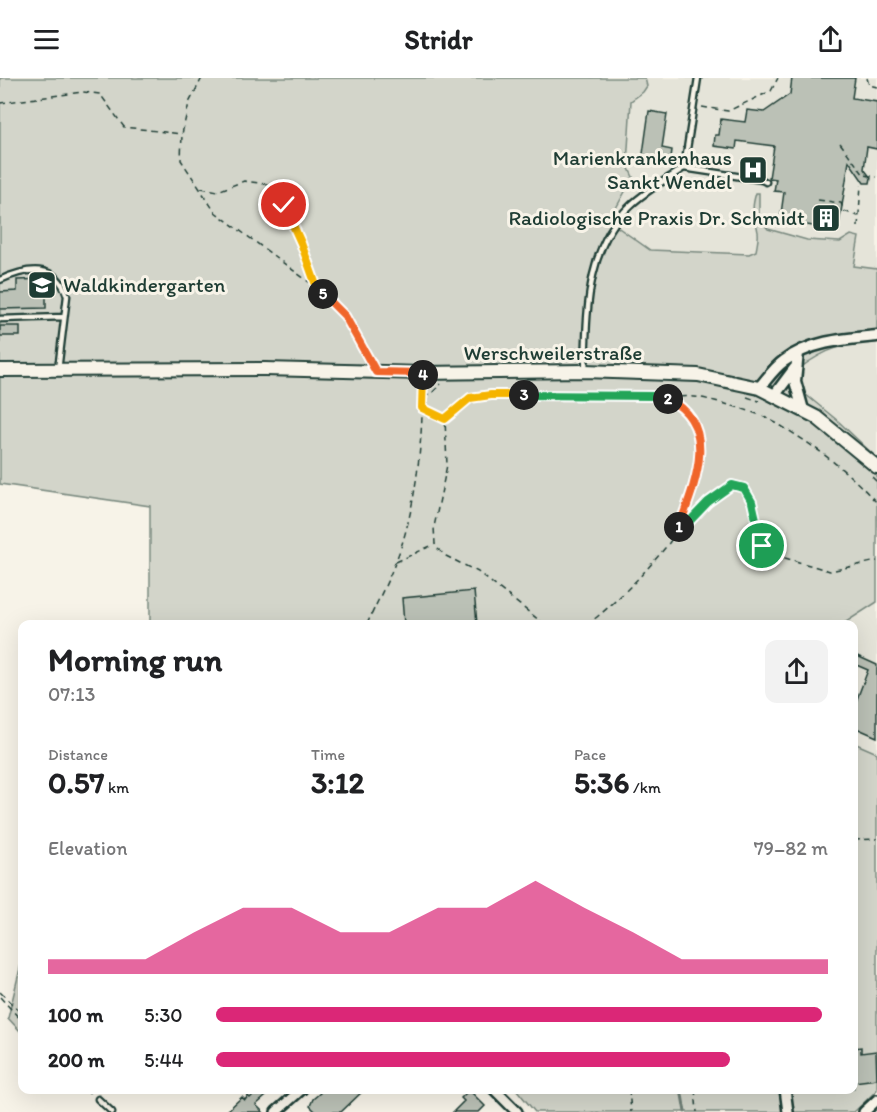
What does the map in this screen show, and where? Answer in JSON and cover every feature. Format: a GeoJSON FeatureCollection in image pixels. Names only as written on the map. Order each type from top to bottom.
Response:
{"type":"FeatureCollection","features":[{"type":"Feature","properties":{"kind":"main road","name":"Werschweilerstraße"},"geometry":{"type":"LineString","coordinates":[[0,370],[265,369],[423,373],[585,371],[698,375],[759,388],[768,399],[803,410],[816,417],[873,471]]}},
{"type":"Feature","properties":{"kind":"street"},"geometry":{"type":"LineString","coordinates":[[759,388],[783,362],[820,343],[877,336]]}},
{"type":"Feature","properties":{"kind":"street"},"geometry":{"type":"LineString","coordinates":[[798,353],[795,381],[803,410]]}},
{"type":"Feature","properties":{"kind":"street"},"geometry":{"type":"LineString","coordinates":[[768,399],[795,367]]}},
{"type":"Feature","properties":{"kind":"street"},"geometry":{"type":"LineString","coordinates":[[276,1112],[296,1094]]}},
{"type":"Feature","properties":{"kind":"street"},"geometry":{"type":"LineString","coordinates":[[498,1094],[512,1110]]}},
{"type":"Feature","properties":{"kind":"street"},"geometry":{"type":"LineString","coordinates":[[786,1094],[788,1112]]}},
{"type":"Feature","properties":{"kind":"street"},"geometry":{"type":"LineString","coordinates":[[864,1112],[877,1100]]}},
{"type":"Feature","properties":{"kind":"lane"},"geometry":{"type":"LineString","coordinates":[[684,168],[698,78]]}},
{"type":"Feature","properties":{"kind":"lane"},"geometry":{"type":"LineString","coordinates":[[585,371],[592,272],[604,242],[629,207],[650,189],[684,168],[766,182]]}},
{"type":"Feature","properties":{"kind":"lane"},"geometry":{"type":"LineString","coordinates":[[0,280],[27,271],[48,272],[64,285],[67,296],[58,370]]}},
{"type":"Feature","properties":{"kind":"lane"},"geometry":{"type":"LineString","coordinates":[[0,318],[64,317]]}},
{"type":"Feature","properties":{"kind":"lane"},"geometry":{"type":"LineString","coordinates":[[98,1099],[112,1112]]}},
{"type":"Feature","properties":{"kind":"path"},"geometry":{"type":"LineString","coordinates":[[202,78],[189,103],[182,134],[181,160],[214,212],[317,288],[345,316],[376,372]]}},
{"type":"Feature","properties":{"kind":"path"},"geometry":{"type":"LineString","coordinates":[[694,106],[728,111],[771,91],[778,78]]}},
{"type":"Feature","properties":{"kind":"path"},"geometry":{"type":"LineString","coordinates":[[867,78],[869,85],[877,87]]}},
{"type":"Feature","properties":{"kind":"path"},"geometry":{"type":"LineString","coordinates":[[0,103],[83,92],[99,94],[124,128],[182,134]]}},
{"type":"Feature","properties":{"kind":"path"},"geometry":{"type":"LineString","coordinates":[[840,143],[864,175],[877,177]]}},
{"type":"Feature","properties":{"kind":"path"},"geometry":{"type":"LineString","coordinates":[[200,188],[218,191],[244,181],[266,184],[284,205],[317,288]]}},
{"type":"Feature","properties":{"kind":"path"},"geometry":{"type":"LineString","coordinates":[[858,227],[861,185]]}},
{"type":"Feature","properties":{"kind":"path"},"geometry":{"type":"LineString","coordinates":[[818,200],[841,203],[844,211],[858,216]]}},
{"type":"Feature","properties":{"kind":"path"},"geometry":{"type":"LineString","coordinates":[[369,620],[395,562],[411,513],[416,479],[423,373]]}},
{"type":"Feature","properties":{"kind":"path"},"geometry":{"type":"LineString","coordinates":[[423,395],[431,394],[440,384],[447,382]]}},
{"type":"Feature","properties":{"kind":"path"},"geometry":{"type":"LineString","coordinates":[[445,419],[470,398],[491,395],[656,396],[670,400],[691,420],[699,437],[701,450],[696,476],[678,528],[669,542],[634,582],[593,620]]}},
{"type":"Feature","properties":{"kind":"path"},"geometry":{"type":"LineString","coordinates":[[670,400],[678,396],[707,399],[775,422],[841,467],[877,503]]}},
{"type":"Feature","properties":{"kind":"path"},"geometry":{"type":"LineString","coordinates":[[744,396],[768,399]]}},
{"type":"Feature","properties":{"kind":"path"},"geometry":{"type":"LineString","coordinates":[[422,408],[445,419]]}},
{"type":"Feature","properties":{"kind":"path"},"geometry":{"type":"LineString","coordinates":[[445,419],[447,465],[434,526],[435,544],[446,556],[478,572],[539,620]]}},
{"type":"Feature","properties":{"kind":"path"},"geometry":{"type":"LineString","coordinates":[[873,471],[877,482]]}},
{"type":"Feature","properties":{"kind":"path"},"geometry":{"type":"LineString","coordinates":[[678,528],[685,526],[708,502],[732,485],[744,488],[752,502],[762,546],[785,558],[830,571],[877,561]]}},
{"type":"Feature","properties":{"kind":"path"},"geometry":{"type":"LineString","coordinates":[[395,562],[435,544]]}},
{"type":"Feature","properties":{"kind":"path"},"geometry":{"type":"LineString","coordinates":[[858,840],[877,838]]}},
{"type":"Feature","properties":{"kind":"path"},"geometry":{"type":"LineString","coordinates":[[0,992],[18,1010]]}},
{"type":"Feature","properties":{"kind":"path"},"geometry":{"type":"LineString","coordinates":[[0,997],[18,1017]]}},
{"type":"Feature","properties":{"kind":"path"},"geometry":{"type":"LineString","coordinates":[[92,1094],[98,1099]]}},
{"type":"Feature","properties":{"kind":"path"},"geometry":{"type":"LineString","coordinates":[[630,1094],[632,1112]]}},
{"type":"Feature","properties":{"kind":"path"},"geometry":{"type":"LineString","coordinates":[[695,1094],[697,1112]]}},
{"type":"Feature","properties":{"kind":"shaded area"},"geometry":{"type":"Polygon","coordinates":[[[0,78],[645,78],[647,86],[631,101],[627,164],[633,177],[609,221],[650,250],[749,254],[756,251],[758,241],[753,209],[756,193],[759,193],[759,218],[768,229],[807,240],[840,242],[851,235],[859,237],[854,266],[877,269],[877,341],[836,348],[819,355],[800,368],[799,389],[838,421],[877,458],[877,602],[849,620],[150,620],[150,506],[0,484],[0,78]]]}},
{"type":"Feature","properties":{"kind":"shaded area","name":"Marienkrankenhaus Sankt Wendel"},"geometry":{"type":"Polygon","coordinates":[[[645,78],[877,78],[877,269],[854,266],[859,238],[852,235],[840,242],[807,240],[768,229],[759,218],[759,194],[756,193],[753,216],[758,233],[756,252],[749,254],[650,250],[609,221],[632,177],[627,164],[631,101],[647,86],[645,78]]]}},
{"type":"Feature","properties":{"kind":"shaded area"},"geometry":{"type":"Polygon","coordinates":[[[877,341],[877,458],[838,421],[799,389],[800,368],[819,354],[842,345],[877,341]]]}},
{"type":"Feature","properties":{"kind":"shaded area"},"geometry":{"type":"Polygon","coordinates":[[[877,602],[877,753],[858,745],[858,620],[849,620],[877,602]]]}},
{"type":"Feature","properties":{"kind":"shaded area"},"geometry":{"type":"Polygon","coordinates":[[[858,745],[877,753],[877,1090],[854,1112],[535,1112],[520,1094],[858,1094],[858,745]]]}},
{"type":"Feature","properties":{"kind":"shaded area"},"geometry":{"type":"Polygon","coordinates":[[[18,977],[18,1029],[8,1018],[18,977]]]}},
{"type":"Feature","properties":{"kind":"building"},"geometry":{"type":"Polygon","coordinates":[[[792,78],[855,78],[852,98],[877,102],[877,149],[867,147],[864,169],[871,178],[870,183],[864,183],[849,161],[839,225],[834,224],[833,229],[780,221],[784,192],[774,191],[776,179],[769,178],[774,146],[737,141],[736,149],[714,146],[715,135],[719,135],[721,119],[745,122],[747,110],[764,112],[790,94],[792,78]]]}},
{"type":"Feature","properties":{"kind":"building"},"geometry":{"type":"Polygon","coordinates":[[[649,111],[667,114],[662,148],[672,150],[670,165],[642,161],[649,111]]]}},
{"type":"Feature","properties":{"kind":"building"},"geometry":{"type":"Polygon","coordinates":[[[46,279],[46,308],[0,309],[0,292],[17,291],[17,280],[46,279]]]}},
{"type":"Feature","properties":{"kind":"building"},"geometry":{"type":"Polygon","coordinates":[[[0,326],[20,326],[20,336],[0,336],[0,326]]]}},
{"type":"Feature","properties":{"kind":"building"},"geometry":{"type":"Polygon","coordinates":[[[474,591],[477,620],[404,620],[402,598],[474,591]]]}},
{"type":"Feature","properties":{"kind":"building"},"geometry":{"type":"Polygon","coordinates":[[[858,656],[877,665],[877,737],[858,729],[858,696],[868,670],[858,666],[858,656]]]}},
{"type":"Feature","properties":{"kind":"building"},"geometry":{"type":"Polygon","coordinates":[[[858,1047],[861,1047],[861,1053],[876,1051],[877,1079],[858,1081],[858,1047]]]}},
{"type":"Feature","properties":{"kind":"building"},"geometry":{"type":"Polygon","coordinates":[[[254,1094],[268,1094],[256,1105],[263,1112],[226,1112],[242,1097],[245,1100],[248,1096],[250,1098],[254,1094]]]}},
{"type":"Feature","properties":{"kind":"building"},"geometry":{"type":"Polygon","coordinates":[[[319,1094],[360,1094],[341,1112],[316,1112],[310,1106],[319,1094]]]}},
{"type":"Feature","properties":{"kind":"building"},"geometry":{"type":"Polygon","coordinates":[[[465,1094],[473,1094],[485,1106],[479,1112],[453,1112],[464,1101],[461,1098],[465,1094]]]}},
{"type":"Feature","properties":{"kind":"waterway"},"geometry":{"type":"LineString","coordinates":[[682,1094],[685,1112]]}},
{"type":"Feature","properties":{"kind":"place","name":"Marienkrankenhaus Sankt Wendel"},"geometry":{"type":"Point","coordinates":[753,170]}},
{"type":"Feature","properties":{"kind":"place","name":"Radiologische Praxis Dr. Schmidt"},"geometry":{"type":"Point","coordinates":[826,218]}},
{"type":"Feature","properties":{"kind":"place","name":"Waldkindergarten"},"geometry":{"type":"Point","coordinates":[42,285]}},
{"type":"Feature","properties":{"kind":"route"},"geometry":{"type":"LineString","coordinates":[[284,205],[317,288],[345,316],[376,372],[423,373],[422,408],[445,419],[470,398],[491,395],[656,396],[670,400],[691,420],[699,437],[701,450],[696,476],[678,528],[685,526],[708,502],[732,485],[744,488],[752,502],[762,546]]}}]}
